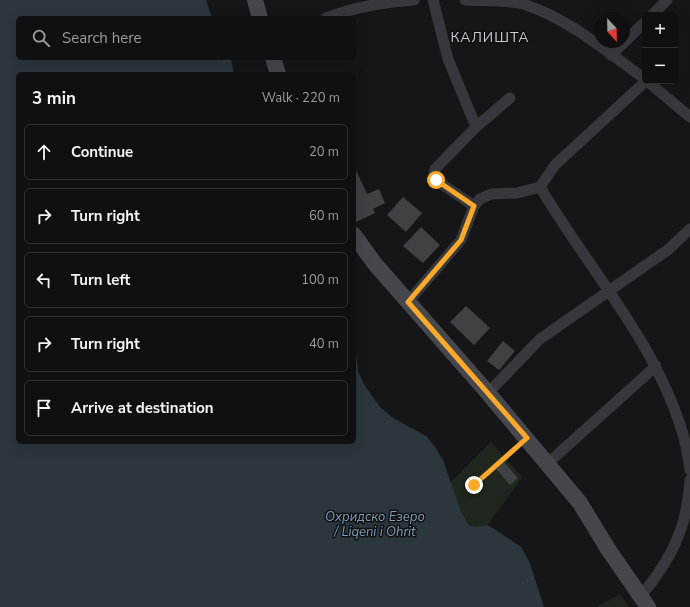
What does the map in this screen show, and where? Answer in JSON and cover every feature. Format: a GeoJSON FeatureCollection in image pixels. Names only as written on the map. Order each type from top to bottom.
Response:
{"type":"FeatureCollection","features":[{"type":"Feature","properties":{"kind":"main road"},"geometry":{"type":"LineString","coordinates":[[255,0],[259,16]]}},
{"type":"Feature","properties":{"kind":"main road"},"geometry":{"type":"LineString","coordinates":[[273,60],[277,72]]}},
{"type":"Feature","properties":{"kind":"main road"},"geometry":{"type":"LineString","coordinates":[[356,238],[375,264],[527,438],[580,503],[608,549],[645,602]]}},
{"type":"Feature","properties":{"kind":"street"},"geometry":{"type":"LineString","coordinates":[[331,16],[382,2],[414,0]]}},
{"type":"Feature","properties":{"kind":"street"},"geometry":{"type":"LineString","coordinates":[[433,0],[448,59],[476,127]]}},
{"type":"Feature","properties":{"kind":"street"},"geometry":{"type":"LineString","coordinates":[[465,0],[522,2],[555,18],[582,34],[642,77]]}},
{"type":"Feature","properties":{"kind":"street"},"geometry":{"type":"LineString","coordinates":[[655,12],[667,0]]}},
{"type":"Feature","properties":{"kind":"street"},"geometry":{"type":"LineString","coordinates":[[611,55],[642,25]]}},
{"type":"Feature","properties":{"kind":"street"},"geometry":{"type":"LineString","coordinates":[[408,302],[461,240],[474,206],[480,198],[491,194],[517,193],[540,187],[555,165],[642,84]]}},
{"type":"Feature","properties":{"kind":"street"},"geometry":{"type":"LineString","coordinates":[[651,84],[690,117]]}},
{"type":"Feature","properties":{"kind":"street"},"geometry":{"type":"LineString","coordinates":[[474,206],[436,180],[434,175],[435,170],[476,127],[510,98]]}},
{"type":"Feature","properties":{"kind":"street"},"geometry":{"type":"LineString","coordinates":[[540,187],[565,229],[609,290],[656,366],[683,432],[690,470]]}},
{"type":"Feature","properties":{"kind":"street"},"geometry":{"type":"LineString","coordinates":[[488,393],[540,339],[669,249],[690,229]]}},
{"type":"Feature","properties":{"kind":"street"},"geometry":{"type":"LineString","coordinates":[[548,463],[656,366]]}},
{"type":"Feature","properties":{"kind":"street"},"geometry":{"type":"LineString","coordinates":[[645,602],[682,531],[688,504],[690,480]]}},
{"type":"Feature","properties":{"kind":"lane"},"geometry":{"type":"LineString","coordinates":[[474,485],[527,438]]}},
{"type":"Feature","properties":{"kind":"path"},"geometry":{"type":"LineString","coordinates":[[223,62],[232,60]]}},
{"type":"Feature","properties":{"kind":"path"},"geometry":{"type":"LineString","coordinates":[[522,583],[535,577]]}},
{"type":"Feature","properties":{"kind":"shaded area"},"geometry":{"type":"Polygon","coordinates":[[[491,442],[522,477],[488,525],[475,527],[470,525],[462,515],[450,483],[491,442]]]}},
{"type":"Feature","properties":{"kind":"shaded area"},"geometry":{"type":"Polygon","coordinates":[[[620,594],[629,607],[597,607],[620,594]]]}},
{"type":"Feature","properties":{"kind":"water","name":"Охридско Езеро / Liqeni i Ohrit"},"geometry":{"type":"Polygon","coordinates":[[[0,0],[206,0],[211,16],[16,16],[16,60],[231,60],[234,72],[16,72],[16,444],[356,444],[356,354],[358,371],[365,386],[380,407],[393,418],[426,436],[435,447],[443,460],[462,514],[469,525],[476,527],[488,525],[521,547],[529,561],[544,607],[0,607],[0,0]]]}},
{"type":"Feature","properties":{"kind":"building"},"geometry":{"type":"Polygon","coordinates":[[[356,170],[367,194],[379,189],[385,203],[373,209],[375,213],[356,222],[356,170]]]}},
{"type":"Feature","properties":{"kind":"building"},"geometry":{"type":"Polygon","coordinates":[[[403,197],[422,213],[406,232],[387,215],[403,197]]]}},
{"type":"Feature","properties":{"kind":"building"},"geometry":{"type":"Polygon","coordinates":[[[421,227],[440,245],[423,263],[403,246],[421,227]]]}},
{"type":"Feature","properties":{"kind":"building"},"geometry":{"type":"Polygon","coordinates":[[[466,306],[490,328],[474,345],[450,322],[466,306]]]}},
{"type":"Feature","properties":{"kind":"building"},"geometry":{"type":"Polygon","coordinates":[[[503,341],[515,351],[499,370],[487,361],[503,341]]]}},
{"type":"Feature","properties":{"kind":"building"},"geometry":{"type":"Polygon","coordinates":[[[504,462],[518,478],[510,485],[496,469],[504,462]]]}},
{"type":"Feature","properties":{"kind":"district","name":"КАЛИШТА"},"geometry":{"type":"Point","coordinates":[490,37]}},
{"type":"Feature","properties":{"kind":"route"},"geometry":{"type":"LineString","coordinates":[[436,180],[474,206],[461,240],[408,302],[527,438],[474,485]]}}]}
